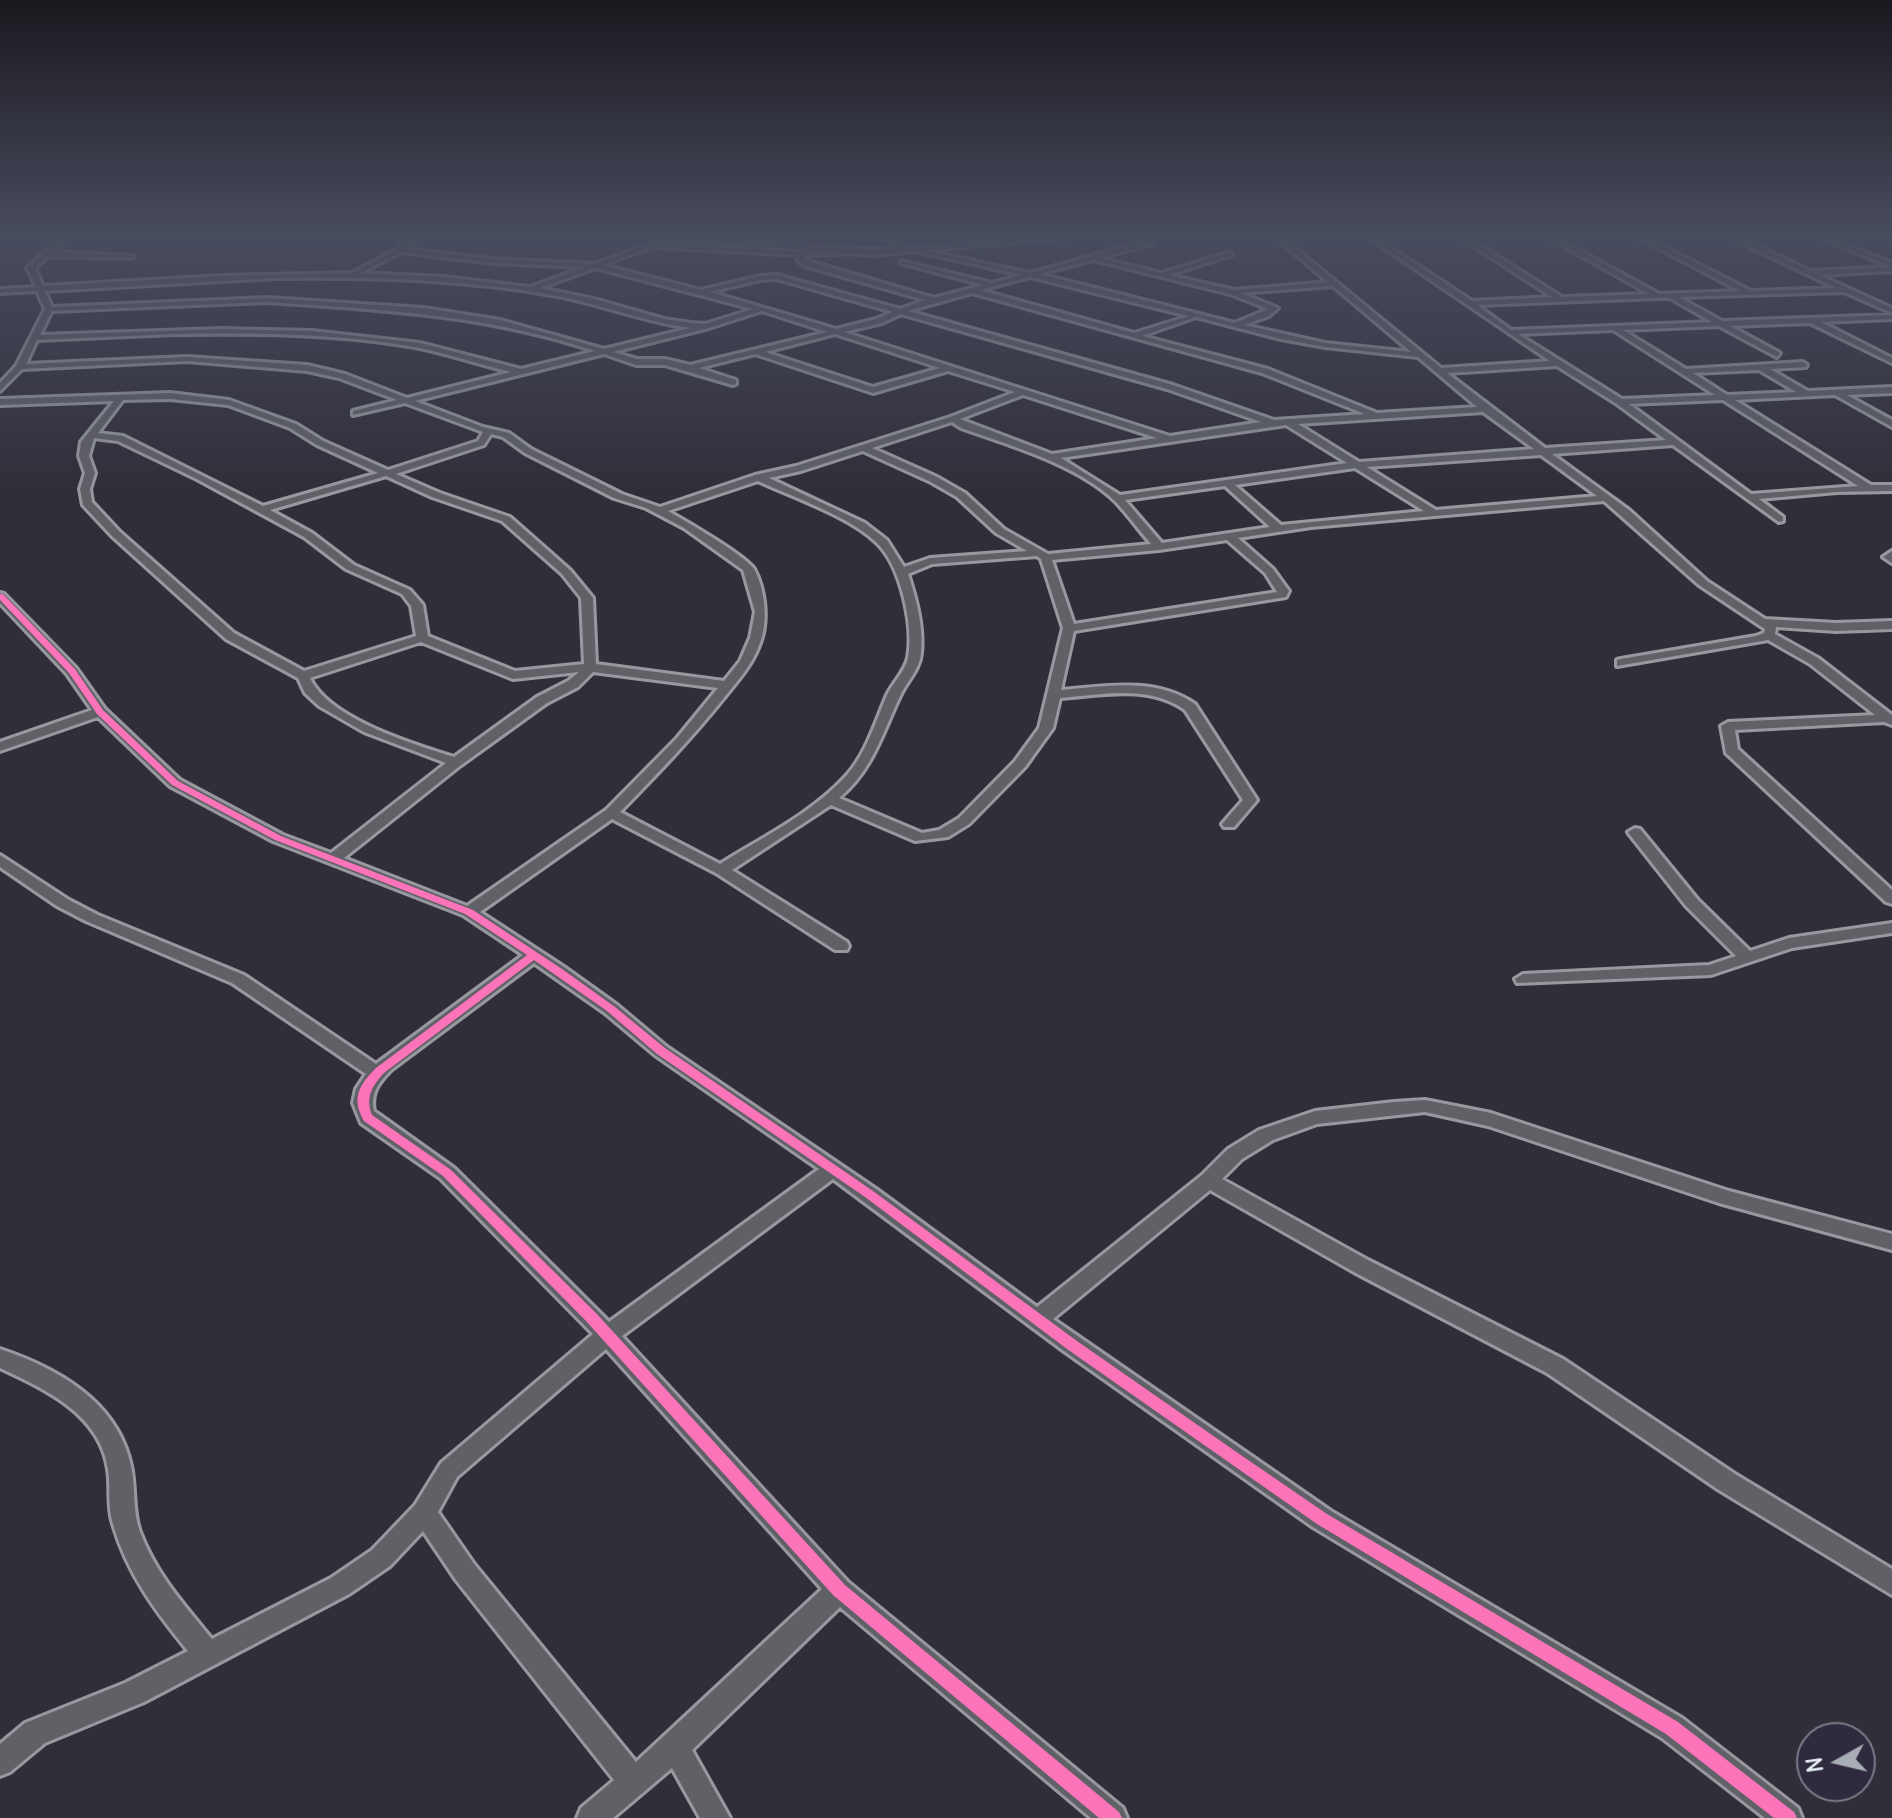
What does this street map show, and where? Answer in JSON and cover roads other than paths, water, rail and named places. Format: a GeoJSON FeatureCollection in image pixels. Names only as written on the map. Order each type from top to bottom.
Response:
{"type":"FeatureCollection","features":[{"type":"Feature","properties":{"kind":"street"},"geometry":{"type":"LineString","coordinates":[[0,388],[20,367],[42,323]]}},
{"type":"Feature","properties":{"kind":"street"},"geometry":{"type":"LineString","coordinates":[[503,323],[636,362],[665,362],[733,382]]}},
{"type":"Feature","properties":{"kind":"street"},"geometry":{"type":"LineString","coordinates":[[660,323],[706,326]]}},
{"type":"Feature","properties":{"kind":"street"},"geometry":{"type":"LineString","coordinates":[[356,413],[716,323]]}},
{"type":"Feature","properties":{"kind":"street"},"geometry":{"type":"LineString","coordinates":[[801,323],[1170,439]]}},
{"type":"Feature","properties":{"kind":"street"},"geometry":{"type":"LineString","coordinates":[[690,368],[870,323]]}},
{"type":"Feature","properties":{"kind":"street"},"geometry":{"type":"LineString","coordinates":[[945,323],[1170,387],[1273,423]]}},
{"type":"Feature","properties":{"kind":"street"},"geometry":{"type":"LineString","coordinates":[[1088,323],[1265,371],[1375,415]]}},
{"type":"Feature","properties":{"kind":"street"},"geometry":{"type":"LineString","coordinates":[[1134,336],[1173,323]]}},
{"type":"Feature","properties":{"kind":"street"},"geometry":{"type":"LineString","coordinates":[[1221,323],[1325,345],[1419,355]]}},
{"type":"Feature","properties":{"kind":"street"},"geometry":{"type":"LineString","coordinates":[[1234,326],[1242,323]]}},
{"type":"Feature","properties":{"kind":"street"},"geometry":{"type":"LineString","coordinates":[[1383,323],[1485,409],[1607,498],[1693,576],[1771,628],[1769,635]]}},
{"type":"Feature","properties":{"kind":"street"},"geometry":{"type":"LineString","coordinates":[[1497,323],[1620,402],[1779,519]]}},
{"type":"Feature","properties":{"kind":"street"},"geometry":{"type":"LineString","coordinates":[[1719,323],[1777,355]]}},
{"type":"Feature","properties":{"kind":"street"},"geometry":{"type":"LineString","coordinates":[[1509,332],[1726,323]]}},
{"type":"Feature","properties":{"kind":"street"},"geometry":{"type":"LineString","coordinates":[[1816,323],[1892,361]]}},
{"type":"Feature","properties":{"kind":"street"},"geometry":{"type":"LineString","coordinates":[[1614,328],[1687,371],[1867,487]]}},
{"type":"Feature","properties":{"kind":"street"},"geometry":{"type":"LineString","coordinates":[[34,338],[127,332],[276,329],[403,343],[518,371]]}},
{"type":"Feature","properties":{"kind":"street"},"geometry":{"type":"LineString","coordinates":[[755,351],[873,390],[949,367]]}},
{"type":"Feature","properties":{"kind":"street"},"geometry":{"type":"LineString","coordinates":[[20,367],[158,359],[226,360],[307,368],[408,399],[488,432],[511,437],[528,451],[618,496],[688,526],[748,569],[761,612],[759,625],[746,662],[729,686],[682,741],[611,813],[469,912]]}},
{"type":"Feature","properties":{"kind":"street"},"geometry":{"type":"LineString","coordinates":[[1439,371],[1560,363]]}},
{"type":"Feature","properties":{"kind":"street"},"geometry":{"type":"LineString","coordinates":[[1687,371],[1803,365]]}},
{"type":"Feature","properties":{"kind":"street"},"geometry":{"type":"LineString","coordinates":[[1760,367],[1807,394]]}},
{"type":"Feature","properties":{"kind":"street"},"geometry":{"type":"LineString","coordinates":[[1620,402],[1892,390]]}},
{"type":"Feature","properties":{"kind":"street"},"geometry":{"type":"LineString","coordinates":[[659,511],[759,477],[798,469],[953,419],[1025,391]]}},
{"type":"Feature","properties":{"kind":"street"},"geometry":{"type":"LineString","coordinates":[[1835,392],[1892,424]]}},
{"type":"Feature","properties":{"kind":"street"},"geometry":{"type":"LineString","coordinates":[[0,402],[170,396],[246,407],[455,503],[506,519],[566,572],[587,598],[590,668],[573,684],[542,700],[456,762],[335,858]]}},
{"type":"Feature","properties":{"kind":"street"},"geometry":{"type":"LineString","coordinates":[[121,397],[91,435],[84,450],[90,473],[85,489],[87,503],[116,534],[230,636],[303,676],[422,638],[513,675],[590,668],[629,670],[729,686]]}},
{"type":"Feature","properties":{"kind":"street"},"geometry":{"type":"LineString","coordinates":[[1051,457],[1273,423],[1485,409]]}},
{"type":"Feature","properties":{"kind":"street"},"geometry":{"type":"LineString","coordinates":[[953,419],[964,426],[1051,457],[1118,498],[1159,547]]}},
{"type":"Feature","properties":{"kind":"street"},"geometry":{"type":"LineString","coordinates":[[1288,422],[1434,513]]}},
{"type":"Feature","properties":{"kind":"street"},"geometry":{"type":"LineString","coordinates":[[264,509],[468,449],[481,443],[488,432]]}},
{"type":"Feature","properties":{"kind":"street"},"geometry":{"type":"LineString","coordinates":[[91,435],[120,438],[264,509],[308,535],[350,567],[406,592],[417,605],[422,638]]}},
{"type":"Feature","properties":{"kind":"street"},"geometry":{"type":"LineString","coordinates":[[1118,498],[1355,465],[1675,442]]}},
{"type":"Feature","properties":{"kind":"street"},"geometry":{"type":"LineString","coordinates":[[829,799],[920,838],[943,834],[964,821],[1026,756],[1046,728],[1069,628],[1043,555],[1000,531],[961,495],[862,447]]}},
{"type":"Feature","properties":{"kind":"street"},"geometry":{"type":"LineString","coordinates":[[721,870],[829,799],[851,779],[866,758],[900,682],[912,665],[915,636],[902,572],[883,542],[861,525],[759,477]]}},
{"type":"Feature","properties":{"kind":"street"},"geometry":{"type":"LineString","coordinates":[[1226,482],[1278,528]]}},
{"type":"Feature","properties":{"kind":"street"},"geometry":{"type":"LineString","coordinates":[[1749,497],[1867,487],[1892,488]]}},
{"type":"Feature","properties":{"kind":"street"},"geometry":{"type":"LineString","coordinates":[[902,572],[930,561],[1159,547],[1278,528],[1607,498]]}},
{"type":"Feature","properties":{"kind":"street"},"geometry":{"type":"LineString","coordinates":[[1069,628],[1282,595],[1283,591],[1269,571],[1228,535]]}},
{"type":"Feature","properties":{"kind":"street"},"geometry":{"type":"LineString","coordinates":[[0,596],[72,671],[100,712],[175,783],[278,838],[469,912],[611,1009],[661,1051],[833,1169],[1322,1519],[1672,1728],[1788,1818]]}},
{"type":"Feature","properties":{"kind":"street"},"geometry":{"type":"LineString","coordinates":[[1760,622],[1836,627],[1892,625]]}},
{"type":"Feature","properties":{"kind":"street"},"geometry":{"type":"LineString","coordinates":[[1621,663],[1769,635],[1814,661],[1889,720]]}},
{"type":"Feature","properties":{"kind":"street"},"geometry":{"type":"LineString","coordinates":[[303,676],[304,685],[314,697],[333,711],[456,762]]}},
{"type":"Feature","properties":{"kind":"street"},"geometry":{"type":"LineString","coordinates":[[1056,694],[1160,691],[1182,700],[1190,707],[1250,800],[1229,824]]}},
{"type":"Feature","properties":{"kind":"street"},"geometry":{"type":"LineString","coordinates":[[0,747],[100,712]]}},
{"type":"Feature","properties":{"kind":"street"},"geometry":{"type":"LineString","coordinates":[[1889,720],[1728,726],[1731,750],[1892,899]]}},
{"type":"Feature","properties":{"kind":"street"},"geometry":{"type":"LineString","coordinates":[[611,813],[721,870],[841,946]]}},
{"type":"Feature","properties":{"kind":"street"},"geometry":{"type":"LineString","coordinates":[[1635,832],[1692,903],[1746,956]]}},
{"type":"Feature","properties":{"kind":"street"},"geometry":{"type":"LineString","coordinates":[[0,860],[63,903],[92,918],[238,979],[377,1073]]}},
{"type":"Feature","properties":{"kind":"street"},"geometry":{"type":"LineString","coordinates":[[1523,979],[1711,970],[1789,943],[1892,928]]}},
{"type":"Feature","properties":{"kind":"street"},"geometry":{"type":"LineString","coordinates":[[533,956],[377,1073],[363,1095],[362,1110],[368,1118],[447,1173],[608,1334],[839,1590],[1113,1818]]}},
{"type":"Feature","properties":{"kind":"street"},"geometry":{"type":"LineString","coordinates":[[1038,1318],[1209,1180],[1235,1154],[1266,1135],[1315,1118],[1354,1111],[1425,1106],[1491,1120],[1726,1198],[1892,1242]]}},
{"type":"Feature","properties":{"kind":"street"},"geometry":{"type":"LineString","coordinates":[[0,1762],[12,1742],[134,1693],[340,1586],[381,1558],[424,1513],[449,1470],[608,1334],[833,1169]]}},
{"type":"Feature","properties":{"kind":"street"},"geometry":{"type":"LineString","coordinates":[[1209,1180],[1361,1266],[1555,1366],[1727,1482],[1892,1583]]}},
{"type":"Feature","properties":{"kind":"street"},"geometry":{"type":"LineString","coordinates":[[0,1358],[61,1386],[93,1411],[112,1441],[119,1467],[123,1515],[138,1558],[164,1598],[207,1653]]}},
{"type":"Feature","properties":{"kind":"street"},"geometry":{"type":"LineString","coordinates":[[424,1513],[465,1572],[633,1781]]}},
{"type":"Feature","properties":{"kind":"street"},"geometry":{"type":"LineString","coordinates":[[591,1818],[675,1747],[839,1590]]}},
{"type":"Feature","properties":{"kind":"street"},"geometry":{"type":"LineString","coordinates":[[675,1747],[716,1818]]}}]}
